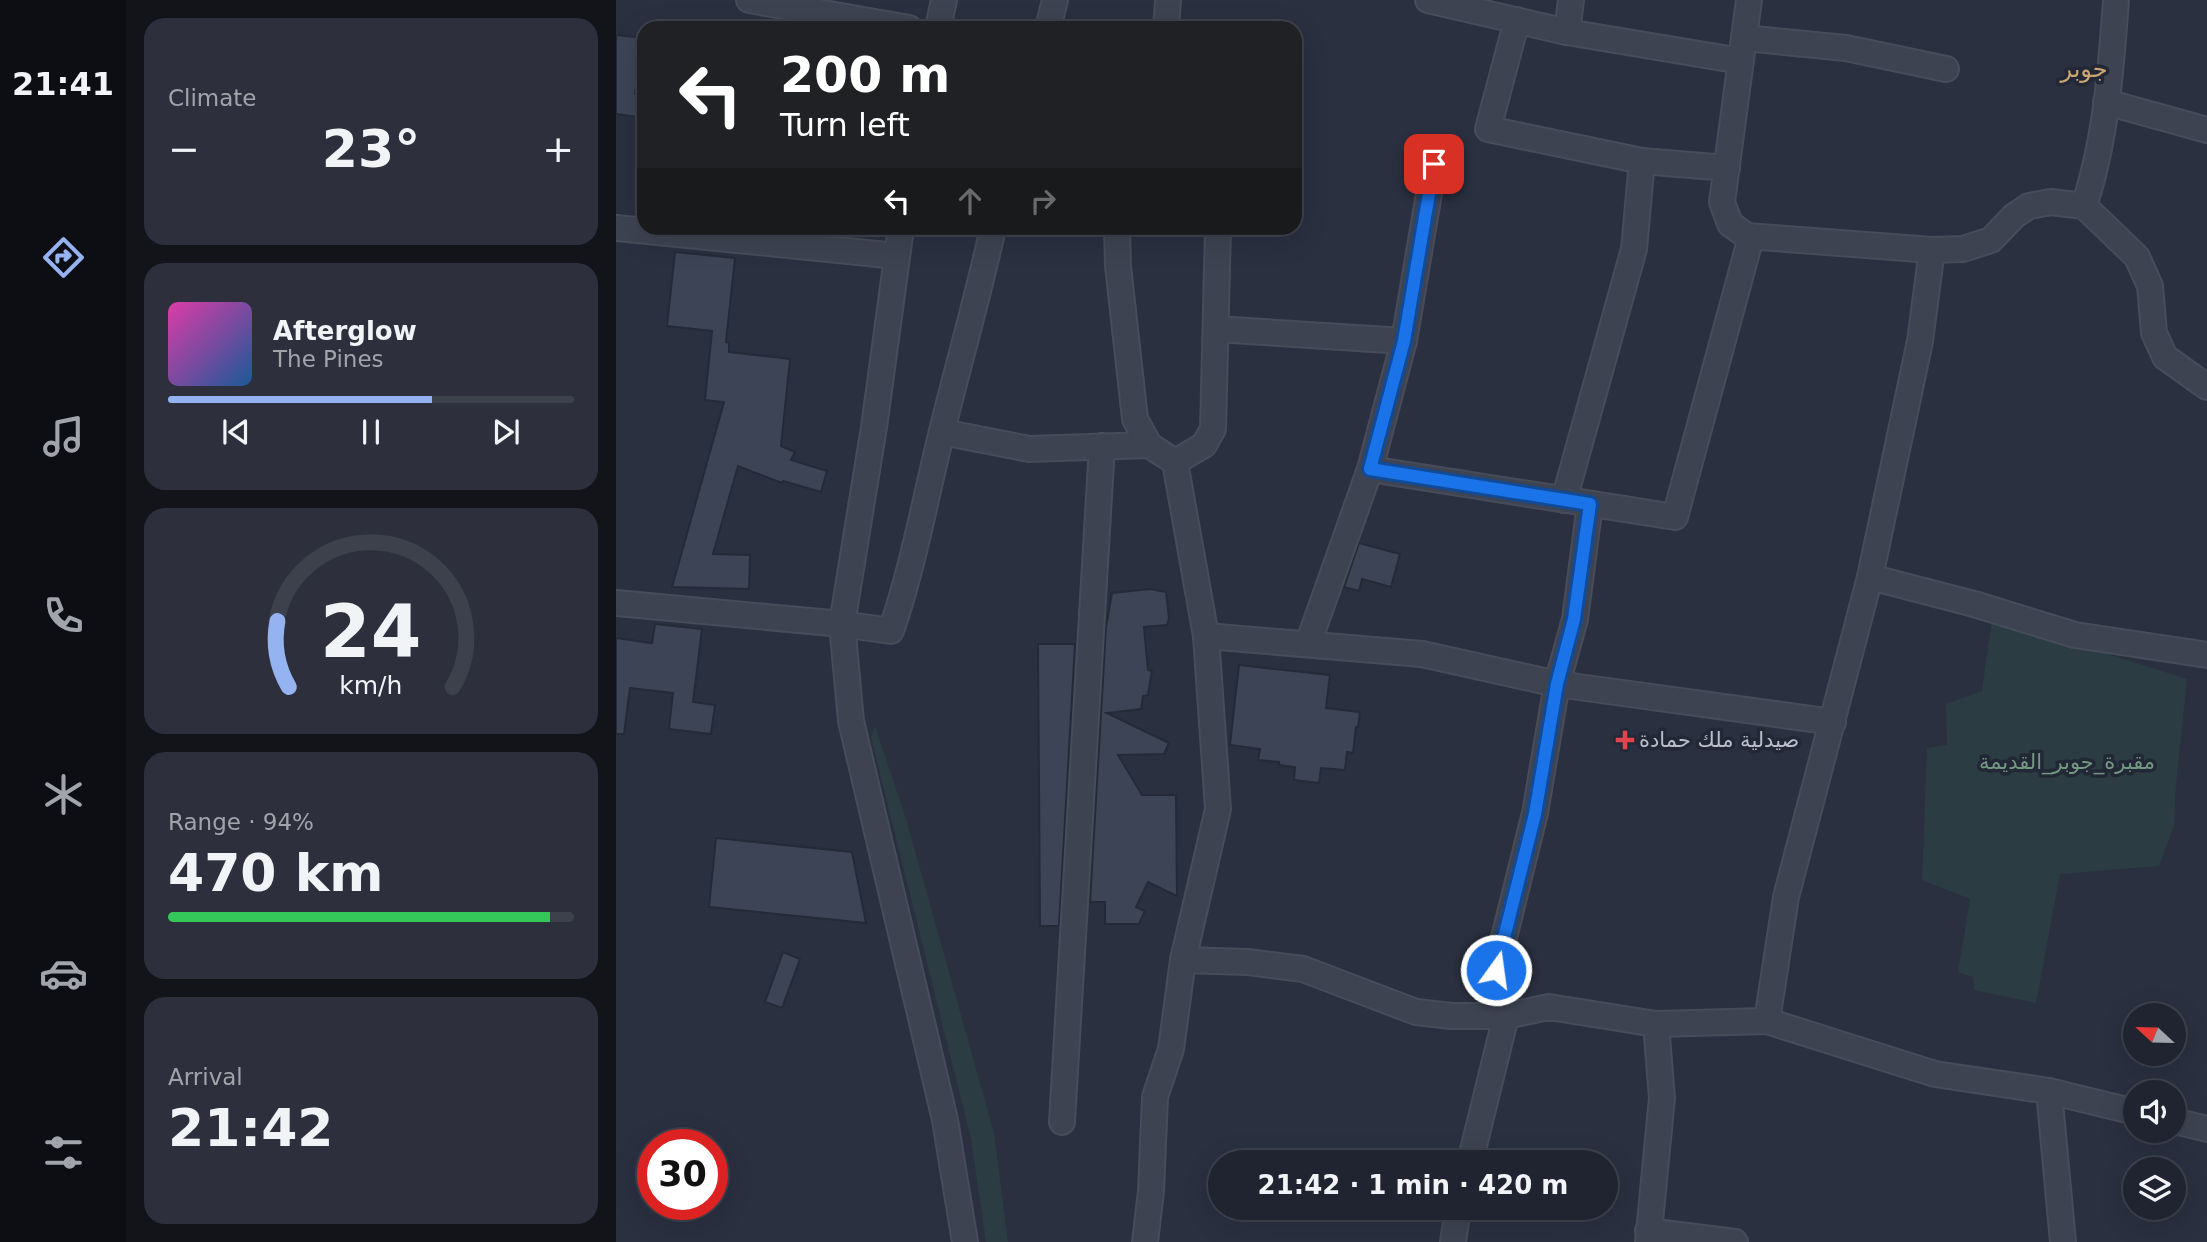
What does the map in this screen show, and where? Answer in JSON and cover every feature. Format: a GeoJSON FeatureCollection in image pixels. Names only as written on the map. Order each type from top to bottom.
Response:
{"type":"FeatureCollection","features":[{"type":"Feature","properties":{"kind":"street"},"geometry":{"type":"LineString","coordinates":[[749,0],[869,21]]}},
{"type":"Feature","properties":{"kind":"street"},"geometry":{"type":"LineString","coordinates":[[940,21],[944,0]]}},
{"type":"Feature","properties":{"kind":"street"},"geometry":{"type":"LineString","coordinates":[[1050,21],[1055,0]]}},
{"type":"Feature","properties":{"kind":"street"},"geometry":{"type":"LineString","coordinates":[[1166,21],[1168,0]]}},
{"type":"Feature","properties":{"kind":"street"},"geometry":{"type":"LineString","coordinates":[[1429,0],[1567,32],[1743,49],[1846,48],[1946,69]]}},
{"type":"Feature","properties":{"kind":"street"},"geometry":{"type":"LineString","coordinates":[[1567,32],[1571,0]]}},
{"type":"Feature","properties":{"kind":"street"},"geometry":{"type":"LineString","coordinates":[[1749,0],[1722,202],[1730,224],[1751,237],[1932,250],[1963,249],[1991,240],[2014,215],[2029,206],[2051,202],[2084,206],[2137,257],[2150,286],[2154,333],[2165,357],[2207,387]]}},
{"type":"Feature","properties":{"kind":"street"},"geometry":{"type":"LineString","coordinates":[[2084,206],[2095,173],[2106,103],[2116,0]]}},
{"type":"Feature","properties":{"kind":"street"},"geometry":{"type":"LineString","coordinates":[[1517,20],[1488,128],[1642,161],[1727,168]]}},
{"type":"Feature","properties":{"kind":"street"},"geometry":{"type":"LineString","coordinates":[[2106,103],[2207,130]]}},
{"type":"Feature","properties":{"kind":"street"},"geometry":{"type":"LineString","coordinates":[[1564,500],[1634,249],[1642,161]]}},
{"type":"Feature","properties":{"kind":"street"},"geometry":{"type":"LineString","coordinates":[[1308,644],[1370,469],[1404,341],[1434,164]]}},
{"type":"Feature","properties":{"kind":"street"},"geometry":{"type":"LineString","coordinates":[[616,228],[637,230]]}},
{"type":"Feature","properties":{"kind":"street"},"geometry":{"type":"LineString","coordinates":[[686,235],[897,256]]}},
{"type":"Feature","properties":{"kind":"street"},"geometry":{"type":"LineString","coordinates":[[900,235],[874,427],[842,624],[851,721],[944,1120],[965,1242]]}},
{"type":"Feature","properties":{"kind":"street"},"geometry":{"type":"LineString","coordinates":[[616,603],[891,631],[905,591],[991,235]]}},
{"type":"Feature","properties":{"kind":"street"},"geometry":{"type":"LineString","coordinates":[[1117,235],[1118,266],[1135,419],[1149,445],[1175,462],[1206,636],[1217,809],[1183,960],[1171,1049],[1155,1097],[1152,1191],[1145,1242]]}},
{"type":"Feature","properties":{"kind":"street"},"geometry":{"type":"LineString","coordinates":[[1175,462],[1204,444],[1213,429],[1218,235]]}},
{"type":"Feature","properties":{"kind":"street"},"geometry":{"type":"LineString","coordinates":[[1370,469],[1675,517],[1751,237]]}},
{"type":"Feature","properties":{"kind":"street"},"geometry":{"type":"LineString","coordinates":[[1767,1021],[1786,897],[1870,577],[1920,341],[1932,250]]}},
{"type":"Feature","properties":{"kind":"street"},"geometry":{"type":"LineString","coordinates":[[1216,329],[1404,341]]}},
{"type":"Feature","properties":{"kind":"street"},"geometry":{"type":"LineString","coordinates":[[942,432],[1029,449],[1149,445]]}},
{"type":"Feature","properties":{"kind":"street"},"geometry":{"type":"LineString","coordinates":[[1062,1122],[1102,446]]}},
{"type":"Feature","properties":{"kind":"street"},"geometry":{"type":"LineString","coordinates":[[1472,1150],[1506,1016],[1496,970],[1535,814],[1557,684],[1574,619],[1590,504]]}},
{"type":"Feature","properties":{"kind":"street"},"geometry":{"type":"LineString","coordinates":[[1870,577],[1974,604],[2075,635],[2207,655]]}},
{"type":"Feature","properties":{"kind":"street"},"geometry":{"type":"LineString","coordinates":[[1206,636],[1422,654],[1557,684],[1833,722]]}},
{"type":"Feature","properties":{"kind":"street"},"geometry":{"type":"LineString","coordinates":[[1183,960],[1248,962],[1303,969],[1416,1012],[1452,1017],[1506,1016],[1549,1007],[1656,1024],[1767,1021],[1935,1074],[2049,1091],[2123,1108]]}},
{"type":"Feature","properties":{"kind":"street"},"geometry":{"type":"LineString","coordinates":[[1656,1024],[1662,1098],[1648,1236],[1735,1242]]}},
{"type":"Feature","properties":{"kind":"street"},"geometry":{"type":"LineString","coordinates":[[2049,1091],[2063,1242]]}},
{"type":"Feature","properties":{"kind":"street"},"geometry":{"type":"LineString","coordinates":[[2186,1124],[2207,1129]]}},
{"type":"Feature","properties":{"kind":"street"},"geometry":{"type":"LineString","coordinates":[[1453,1242],[1456,1220]]}},
{"type":"Feature","properties":{"kind":"green space","name":"مقبرة_جوبر_القديمة"},"geometry":{"type":"Polygon","coordinates":[[[1992,618],[2187,679],[2174,826],[2159,866],[2060,874],[2036,1003],[1974,990],[1973,977],[1958,972],[1970,899],[1922,880],[1927,748],[1947,745],[1946,704],[1982,691],[1992,618]]]}},
{"type":"Feature","properties":{"kind":"green space"},"geometry":{"type":"Polygon","coordinates":[[[875,726],[907,822],[994,1133],[1008,1242],[986,1242],[971,1139],[871,737],[875,726]]]}},
{"type":"Feature","properties":{"kind":"building"},"geometry":{"type":"Polygon","coordinates":[[[616,35],[637,37],[637,117],[616,114],[616,35]]]}},
{"type":"Feature","properties":{"kind":"building"},"geometry":{"type":"Polygon","coordinates":[[[675,252],[735,258],[726,342],[729,343],[729,352],[790,359],[781,446],[795,452],[791,460],[827,471],[821,492],[783,481],[782,483],[738,466],[713,554],[750,555],[749,589],[672,587],[724,402],[705,400],[712,331],[667,326],[675,252]]]}},
{"type":"Feature","properties":{"kind":"building"},"geometry":{"type":"Polygon","coordinates":[[[1359,543],[1400,554],[1391,587],[1362,579],[1359,591],[1344,587],[1359,543]]]}},
{"type":"Feature","properties":{"kind":"building"},"geometry":{"type":"Polygon","coordinates":[[[1150,589],[1166,592],[1169,618],[1167,625],[1144,627],[1148,670],[1152,671],[1148,695],[1143,696],[1141,709],[1107,713],[1169,743],[1164,754],[1118,755],[1142,795],[1176,795],[1177,896],[1148,882],[1136,907],[1145,911],[1139,924],[1105,924],[1105,902],[1090,902],[1106,627],[1112,593],[1150,589]]]}},
{"type":"Feature","properties":{"kind":"building"},"geometry":{"type":"Polygon","coordinates":[[[655,624],[702,629],[693,702],[715,705],[711,734],[669,729],[673,693],[630,688],[624,734],[616,734],[616,638],[652,643],[655,624]]]}},
{"type":"Feature","properties":{"kind":"building"},"geometry":{"type":"Polygon","coordinates":[[[1038,644],[1075,644],[1059,926],[1040,926],[1038,644]]]}},
{"type":"Feature","properties":{"kind":"building"},"geometry":{"type":"Polygon","coordinates":[[[1239,665],[1330,675],[1326,708],[1360,712],[1353,753],[1347,752],[1345,770],[1321,768],[1319,783],[1294,780],[1295,767],[1258,760],[1260,749],[1230,745],[1239,665]]]}},
{"type":"Feature","properties":{"kind":"building"},"geometry":{"type":"Polygon","coordinates":[[[716,838],[852,852],[866,923],[709,907],[716,838]]]}},
{"type":"Feature","properties":{"kind":"building"},"geometry":{"type":"Polygon","coordinates":[[[783,952],[800,959],[782,1008],[765,1002],[783,952]]]}},
{"type":"Feature","properties":{"kind":"place","name":"صيدلية ملك حمادة"},"geometry":{"type":"Point","coordinates":[1625,740]}},
{"type":"Feature","properties":{"kind":"district","name":"جوبر"},"geometry":{"type":"Point","coordinates":[2084,69]}},
{"type":"Feature","properties":{"kind":"route"},"geometry":{"type":"LineString","coordinates":[[1434,164],[1404,341],[1370,469],[1590,504],[1574,619],[1557,684],[1535,814],[1496,970]]}}]}
